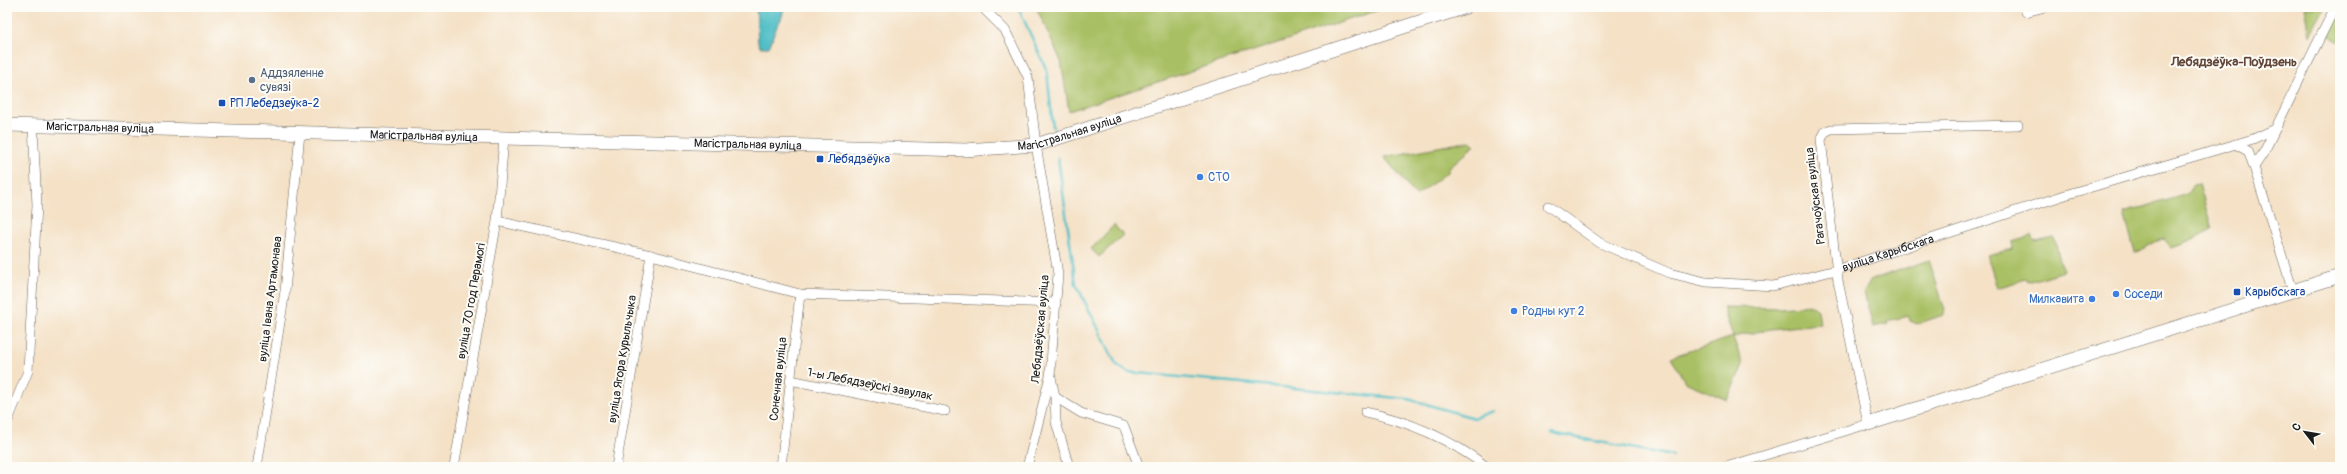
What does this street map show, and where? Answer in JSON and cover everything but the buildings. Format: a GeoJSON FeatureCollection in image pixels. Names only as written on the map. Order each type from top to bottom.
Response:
{"type":"FeatureCollection","features":[{"type":"Feature","properties":{"kind":"main road","name":"Магістральная вуліца"},"geometry":{"type":"LineString","coordinates":[[7,125],[966,150],[1036,145],[1466,7]]}},
{"type":"Feature","properties":{"kind":"main road"},"geometry":{"type":"LineString","coordinates":[[1868,424],[2340,276]]}},
{"type":"Feature","properties":{"kind":"street","name":"Лебядзёўская вуліца"},"geometry":{"type":"LineString","coordinates":[[982,7],[1005,30],[1028,77],[1036,145],[1058,274],[1050,376],[1027,467]]}},
{"type":"Feature","properties":{"kind":"street"},"geometry":{"type":"LineString","coordinates":[[2026,12],[2045,7]]}},
{"type":"Feature","properties":{"kind":"street"},"geometry":{"type":"LineString","coordinates":[[2254,167],[2264,152],[2335,7]]}},
{"type":"Feature","properties":{"kind":"street","name":"Рагачоўская вуліца"},"geometry":{"type":"LineString","coordinates":[[1868,424],[1836,270],[1821,140],[1825,132],[1831,129],[2018,125]]}},
{"type":"Feature","properties":{"kind":"street"},"geometry":{"type":"LineString","coordinates":[[7,423],[28,370],[37,205],[34,126]]}},
{"type":"Feature","properties":{"kind":"street","name":"вуліца Карыбскага"},"geometry":{"type":"LineString","coordinates":[[1548,206],[1611,248],[1641,263],[1693,280],[1728,285],[1773,286],[1836,270],[2064,195],[2253,139],[2275,129]]}},
{"type":"Feature","properties":{"kind":"street","name":"вуліца Івана Артамонава"},"geometry":{"type":"LineString","coordinates":[[257,467],[285,291],[300,133]]}},
{"type":"Feature","properties":{"kind":"street","name":"вуліца 70 год Перамогі"},"geometry":{"type":"LineString","coordinates":[[454,467],[497,221],[504,138]]}},
{"type":"Feature","properties":{"kind":"street"},"geometry":{"type":"LineString","coordinates":[[2235,144],[2248,151],[2251,155],[2257,157],[2264,152],[2265,146],[2262,140],[2253,139],[2248,143],[2248,151],[2293,291]]}},
{"type":"Feature","properties":{"kind":"street"},"geometry":{"type":"LineString","coordinates":[[497,221],[651,255],[800,294],[1056,303]]}},
{"type":"Feature","properties":{"kind":"street","name":"вуліца Ягора Курыльчыка"},"geometry":{"type":"LineString","coordinates":[[616,467],[651,255]]}},
{"type":"Feature","properties":{"kind":"street","name":"Сонечная вуліца"},"geometry":{"type":"LineString","coordinates":[[781,467],[800,294]]}},
{"type":"Feature","properties":{"kind":"street"},"geometry":{"type":"LineString","coordinates":[[1050,376],[1055,397],[1056,422],[1069,467]]}},
{"type":"Feature","properties":{"kind":"street","name":"1-ы Лебядзеўскі завулак"},"geometry":{"type":"LineString","coordinates":[[790,380],[945,411]]}},
{"type":"Feature","properties":{"kind":"street"},"geometry":{"type":"LineString","coordinates":[[1055,397],[1082,413],[1124,426],[1139,467]]}},
{"type":"Feature","properties":{"kind":"street"},"geometry":{"type":"LineString","coordinates":[[1365,412],[1396,418],[1426,430],[1487,467]]}},
{"type":"Feature","properties":{"kind":"street"},"geometry":{"type":"LineString","coordinates":[[1039,420],[1056,422]]}},
{"type":"Feature","properties":{"kind":"street"},"geometry":{"type":"LineString","coordinates":[[1726,467],[1868,424]]}},
{"type":"Feature","properties":{"kind":"street"},"geometry":{"type":"LineString","coordinates":[[1742,467],[1749,460]]}},
{"type":"Feature","properties":{"kind":"green space"},"geometry":{"type":"Polygon","coordinates":[[[1036,7],[1388,7],[1069,111],[1061,61],[1036,7]]]}},
{"type":"Feature","properties":{"kind":"green space"},"geometry":{"type":"Polygon","coordinates":[[[2305,7],[2325,7],[2310,35],[2305,7]]]}},
{"type":"Feature","properties":{"kind":"green space"},"geometry":{"type":"Polygon","coordinates":[[[2340,7],[2340,42],[2326,35],[2340,7]]]}},
{"type":"Feature","properties":{"kind":"green space"},"geometry":{"type":"Polygon","coordinates":[[[1470,141],[1475,145],[1447,169],[1449,171],[1416,196],[1384,157],[1470,141]]]}},
{"type":"Feature","properties":{"kind":"green space"},"geometry":{"type":"Polygon","coordinates":[[[2199,184],[2212,229],[2187,242],[2171,247],[2164,239],[2156,241],[2135,253],[2124,213],[2187,194],[2193,185],[2199,184]]]}},
{"type":"Feature","properties":{"kind":"green space"},"geometry":{"type":"Polygon","coordinates":[[[1114,225],[1123,235],[1099,257],[1091,249],[1114,225]]]}},
{"type":"Feature","properties":{"kind":"green space"},"geometry":{"type":"Polygon","coordinates":[[[2032,236],[2035,241],[2054,237],[2063,271],[2028,282],[2026,279],[1997,288],[1987,255],[2013,249],[2012,242],[2032,236]]]}},
{"type":"Feature","properties":{"kind":"green space"},"geometry":{"type":"Polygon","coordinates":[[[1929,260],[1945,310],[1943,315],[1917,324],[1910,321],[1908,316],[1887,321],[1888,324],[1873,327],[1864,292],[1871,280],[1929,260]]]}},
{"type":"Feature","properties":{"kind":"green space"},"geometry":{"type":"Polygon","coordinates":[[[1811,305],[1818,310],[1820,324],[1771,329],[1733,337],[1723,307],[1780,308],[1811,305]]]}},
{"type":"Feature","properties":{"kind":"green space"},"geometry":{"type":"Polygon","coordinates":[[[1733,337],[1743,365],[1727,400],[1685,382],[1671,357],[1733,337]]]}},
{"type":"Feature","properties":{"kind":"water"},"geometry":{"type":"Polygon","coordinates":[[[756,7],[783,7],[782,17],[769,47],[760,47],[758,43],[756,7]]]}},
{"type":"Feature","properties":{"kind":"waterway"},"geometry":{"type":"LineString","coordinates":[[1018,7],[1047,71],[1053,128]]}},
{"type":"Feature","properties":{"kind":"waterway"},"geometry":{"type":"LineString","coordinates":[[1058,158],[1076,284],[1116,364],[1127,372],[1408,399],[1474,418],[1493,411]]}},
{"type":"Feature","properties":{"kind":"waterway"},"geometry":{"type":"LineString","coordinates":[[1552,433],[1673,456]]}},
{"type":"Feature","properties":{"kind":"place","name":"Аддзяленне сувязі"},"geometry":{"type":"Point","coordinates":[252,80]}},
{"type":"Feature","properties":{"kind":"place","name":"РП Лебедзеўка-2"},"geometry":{"type":"Point","coordinates":[222,103]}},
{"type":"Feature","properties":{"kind":"place","name":"Лебядзёўка"},"geometry":{"type":"Point","coordinates":[820,159]}},
{"type":"Feature","properties":{"kind":"place","name":"СТО"},"geometry":{"type":"Point","coordinates":[1200,177]}},
{"type":"Feature","properties":{"kind":"place","name":"Карыбскага"},"geometry":{"type":"Point","coordinates":[2237,292]}},
{"type":"Feature","properties":{"kind":"place","name":"Соседи"},"geometry":{"type":"Point","coordinates":[2116,294]}},
{"type":"Feature","properties":{"kind":"place","name":"Милкавита"},"geometry":{"type":"Point","coordinates":[2092,299]}},
{"type":"Feature","properties":{"kind":"place","name":"Родны кут 2"},"geometry":{"type":"Point","coordinates":[1514,311]}},
{"type":"Feature","properties":{"kind":"district","name":"Лебядзёўка-Поўдзень"},"geometry":{"type":"Point","coordinates":[2234,61]}}]}
